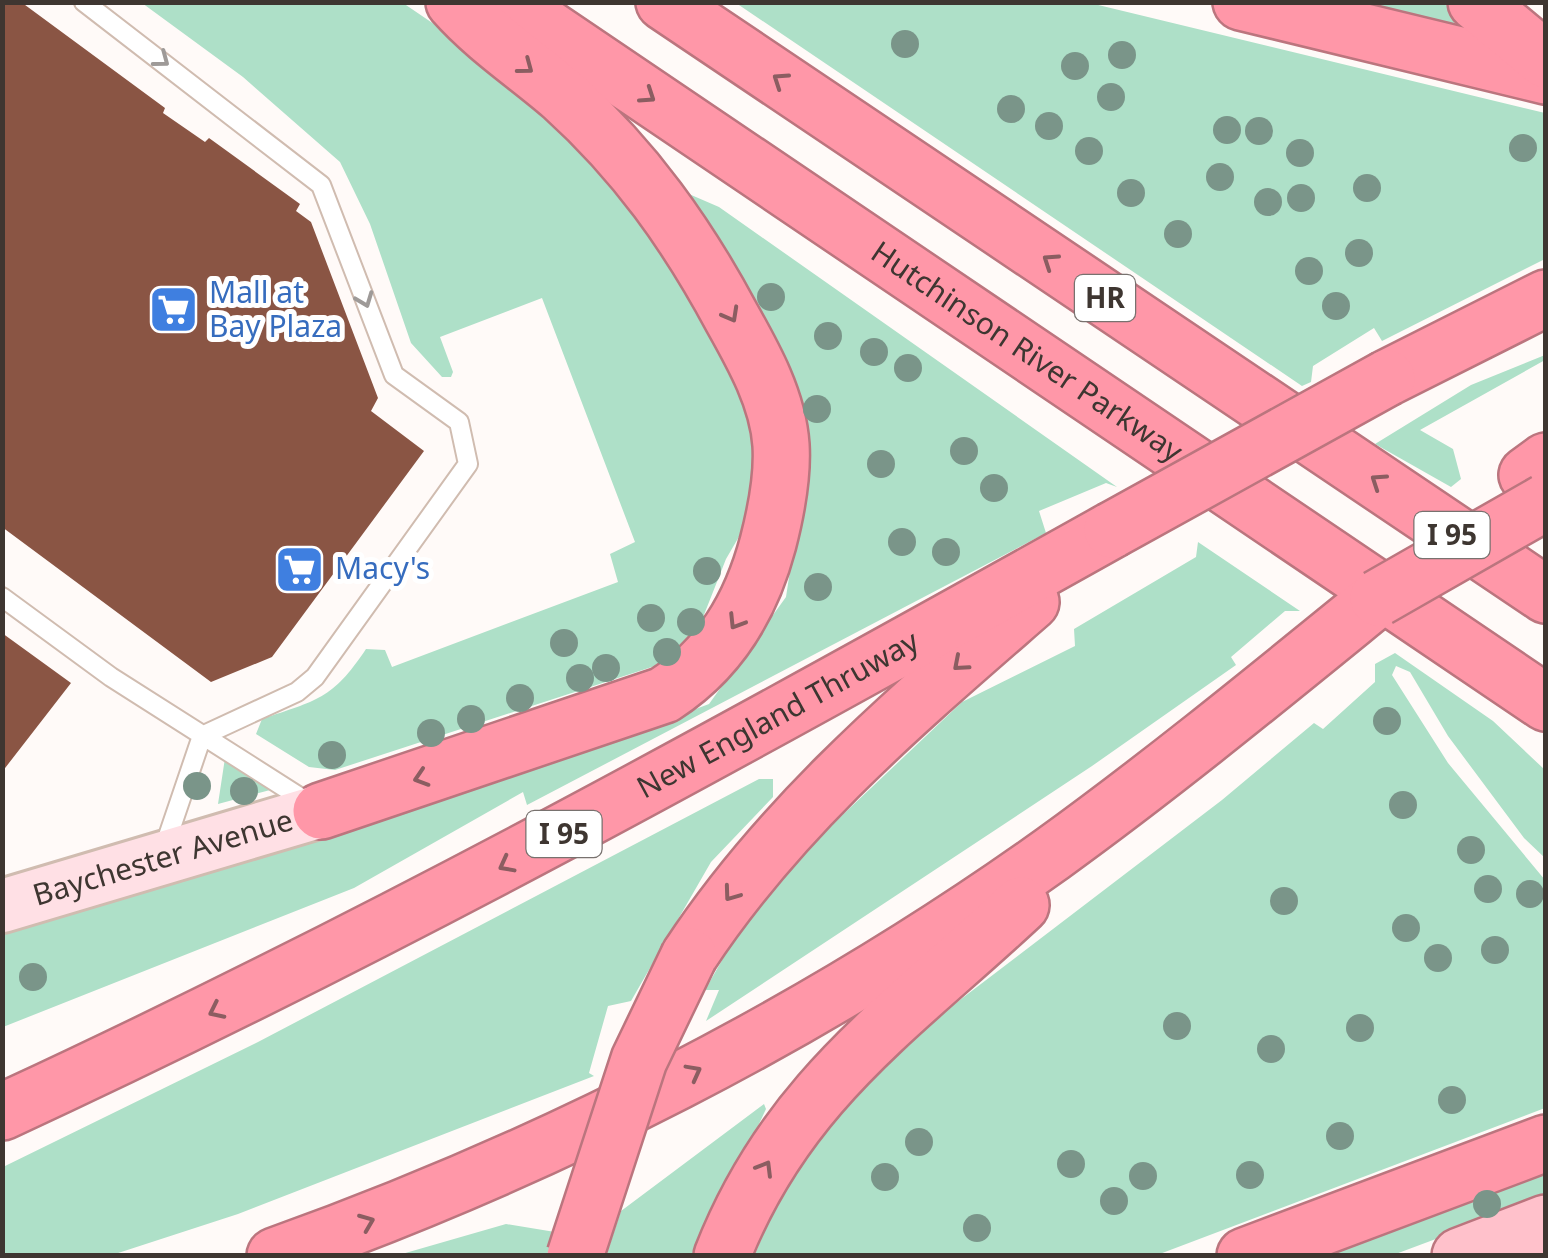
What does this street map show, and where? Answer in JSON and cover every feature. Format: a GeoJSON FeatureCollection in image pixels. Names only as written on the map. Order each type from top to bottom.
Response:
{"type":"FeatureCollection","features":[{"type":"Feature","properties":{"kind":"highway"},"geometry":{"type":"LineString","coordinates":[[321,811],[664,696],[698,671],[739,618],[758,576],[776,509],[781,456],[776,417],[756,362],[692,244],[638,171],[600,132],[562,96],[486,38],[454,2]]}},
{"type":"Feature","properties":{"kind":"highway","name":"Hutchinson River Parkway"},"geometry":{"type":"LineString","coordinates":[[509,2],[1546,704]]}},
{"type":"Feature","properties":{"kind":"highway","name":"HR"},"geometry":{"type":"LineString","coordinates":[[664,2],[1546,594]]}},
{"type":"Feature","properties":{"kind":"highway"},"geometry":{"type":"LineString","coordinates":[[1240,2],[1546,76]]}},
{"type":"Feature","properties":{"kind":"highway"},"geometry":{"type":"LineString","coordinates":[[1476,2],[1546,60]]}},
{"type":"Feature","properties":{"kind":"highway","name":"New England Thruway"},"geometry":{"type":"LineString","coordinates":[[2,1112],[322,960],[568,832],[1387,378],[1546,298]]}},
{"type":"Feature","properties":{"kind":"highway","name":"I 95"},"geometry":{"type":"LineString","coordinates":[[275,1256],[452,1188],[696,1070],[935,931],[1048,856],[1174,764],[1378,598],[1539,480]]}},
{"type":"Feature","properties":{"kind":"highway"},"geometry":{"type":"LineString","coordinates":[[575,1256],[639,1060],[689,956],[740,881],[812,800],[1112,530]]}},
{"type":"Feature","properties":{"kind":"highway"},"geometry":{"type":"LineString","coordinates":[[1480,660],[1546,728]]}},
{"type":"Feature","properties":{"kind":"highway"},"geometry":{"type":"LineString","coordinates":[[722,1256],[781,1142],[854,1053],[955,966],[1174,764]]}},
{"type":"Feature","properties":{"kind":"highway"},"geometry":{"type":"LineString","coordinates":[[1245,1256],[1546,1143]]}},
{"type":"Feature","properties":{"kind":"main road","name":"Baychester Avenue"},"geometry":{"type":"LineString","coordinates":[[2,906],[321,811]]}},
{"type":"Feature","properties":{"kind":"main road"},"geometry":{"type":"LineString","coordinates":[[1460,1256],[1546,1223]]}},
{"type":"Feature","properties":{"kind":"lane"},"geometry":{"type":"LineString","coordinates":[[84,2],[321,185],[394,375],[459,422],[468,464],[315,677],[276,703],[247,712],[202,736],[160,859]]}},
{"type":"Feature","properties":{"kind":"lane"},"geometry":{"type":"LineString","coordinates":[[2,597],[202,736],[321,811]]}},
{"type":"Feature","properties":{"kind":"green space"},"geometry":{"type":"Polygon","coordinates":[[[142,3],[403,3],[522,84],[622,177],[760,415],[751,516],[726,559],[696,635],[661,664],[335,770],[309,767],[256,734],[262,719],[310,702],[333,689],[366,649],[385,650],[392,667],[618,582],[610,554],[635,542],[542,298],[440,337],[453,372],[451,377],[442,377],[411,343],[370,224],[340,162],[243,77],[142,3]]]}},
{"type":"Feature","properties":{"kind":"green space"},"geometry":{"type":"Polygon","coordinates":[[[736,3],[1090,3],[1545,113],[1545,259],[1382,341],[1374,328],[1313,366],[1311,382],[1302,386],[736,3]]]}},
{"type":"Feature","properties":{"kind":"green space"},"geometry":{"type":"Polygon","coordinates":[[[1344,3],[1444,3],[1455,17],[1454,30],[1344,3]]]}},
{"type":"Feature","properties":{"kind":"green space"},"geometry":{"type":"Polygon","coordinates":[[[682,191],[719,207],[1117,487],[1106,483],[1039,511],[1046,533],[527,805],[523,792],[354,888],[3,1027],[3,922],[648,727],[709,704],[786,597],[806,467],[682,191]]]}},
{"type":"Feature","properties":{"kind":"green space"},"geometry":{"type":"Polygon","coordinates":[[[1545,355],[1545,360],[1420,430],[1453,449],[1461,479],[1451,487],[1375,444],[1471,385],[1545,355]]]}},
{"type":"Feature","properties":{"kind":"green space"},"geometry":{"type":"Polygon","coordinates":[[[1198,542],[1300,611],[1285,611],[1231,657],[1236,665],[1092,766],[706,1021],[719,990],[705,990],[733,941],[797,858],[962,702],[1075,646],[1074,629],[1196,557],[1198,542]]]}},
{"type":"Feature","properties":{"kind":"green space"},"geometry":{"type":"Polygon","coordinates":[[[1395,653],[1493,721],[1545,770],[1545,858],[1524,838],[1448,736],[1410,672],[1396,666],[1392,675],[1448,763],[1545,880],[1545,1108],[1157,1255],[754,1256],[796,1159],[876,1064],[1222,800],[1314,723],[1323,729],[1375,682],[1375,664],[1395,653]]]}},
{"type":"Feature","properties":{"kind":"green space"},"geometry":{"type":"Polygon","coordinates":[[[225,758],[274,789],[218,804],[225,758]]]}},
{"type":"Feature","properties":{"kind":"green space"},"geometry":{"type":"Polygon","coordinates":[[[759,779],[773,779],[773,797],[711,862],[631,1001],[608,1006],[589,1073],[594,1076],[238,1214],[112,1255],[3,1255],[3,1167],[258,1042],[759,779]]]}},
{"type":"Feature","properties":{"kind":"green space"},"geometry":{"type":"Polygon","coordinates":[[[764,1104],[766,1109],[720,1208],[704,1255],[606,1256],[621,1211],[764,1104]]]}},
{"type":"Feature","properties":{"kind":"green space"},"geometry":{"type":"Polygon","coordinates":[[[1545,1170],[1545,1198],[1393,1255],[1314,1256],[1545,1170]]]}},
{"type":"Feature","properties":{"kind":"green space"},"geometry":{"type":"Polygon","coordinates":[[[506,1224],[555,1232],[547,1255],[395,1256],[506,1224]]]}},
{"type":"Feature","properties":{"kind":"building","name":"Mall at Bay Plaza"},"geometry":{"type":"Polygon","coordinates":[[[2,2],[21,2],[165,108],[163,113],[205,142],[209,138],[300,204],[296,211],[311,222],[378,398],[371,411],[424,451],[272,657],[211,682],[2,527],[2,2]]]}},
{"type":"Feature","properties":{"kind":"building"},"geometry":{"type":"Polygon","coordinates":[[[2,633],[71,683],[2,772],[2,633]]]}},
{"type":"Feature","properties":{"kind":"place","name":"Mall at Bay Plaza"},"geometry":{"type":"Point","coordinates":[174,310]}},
{"type":"Feature","properties":{"kind":"place","name":"Macy's"},"geometry":{"type":"Point","coordinates":[300,569]}}]}
